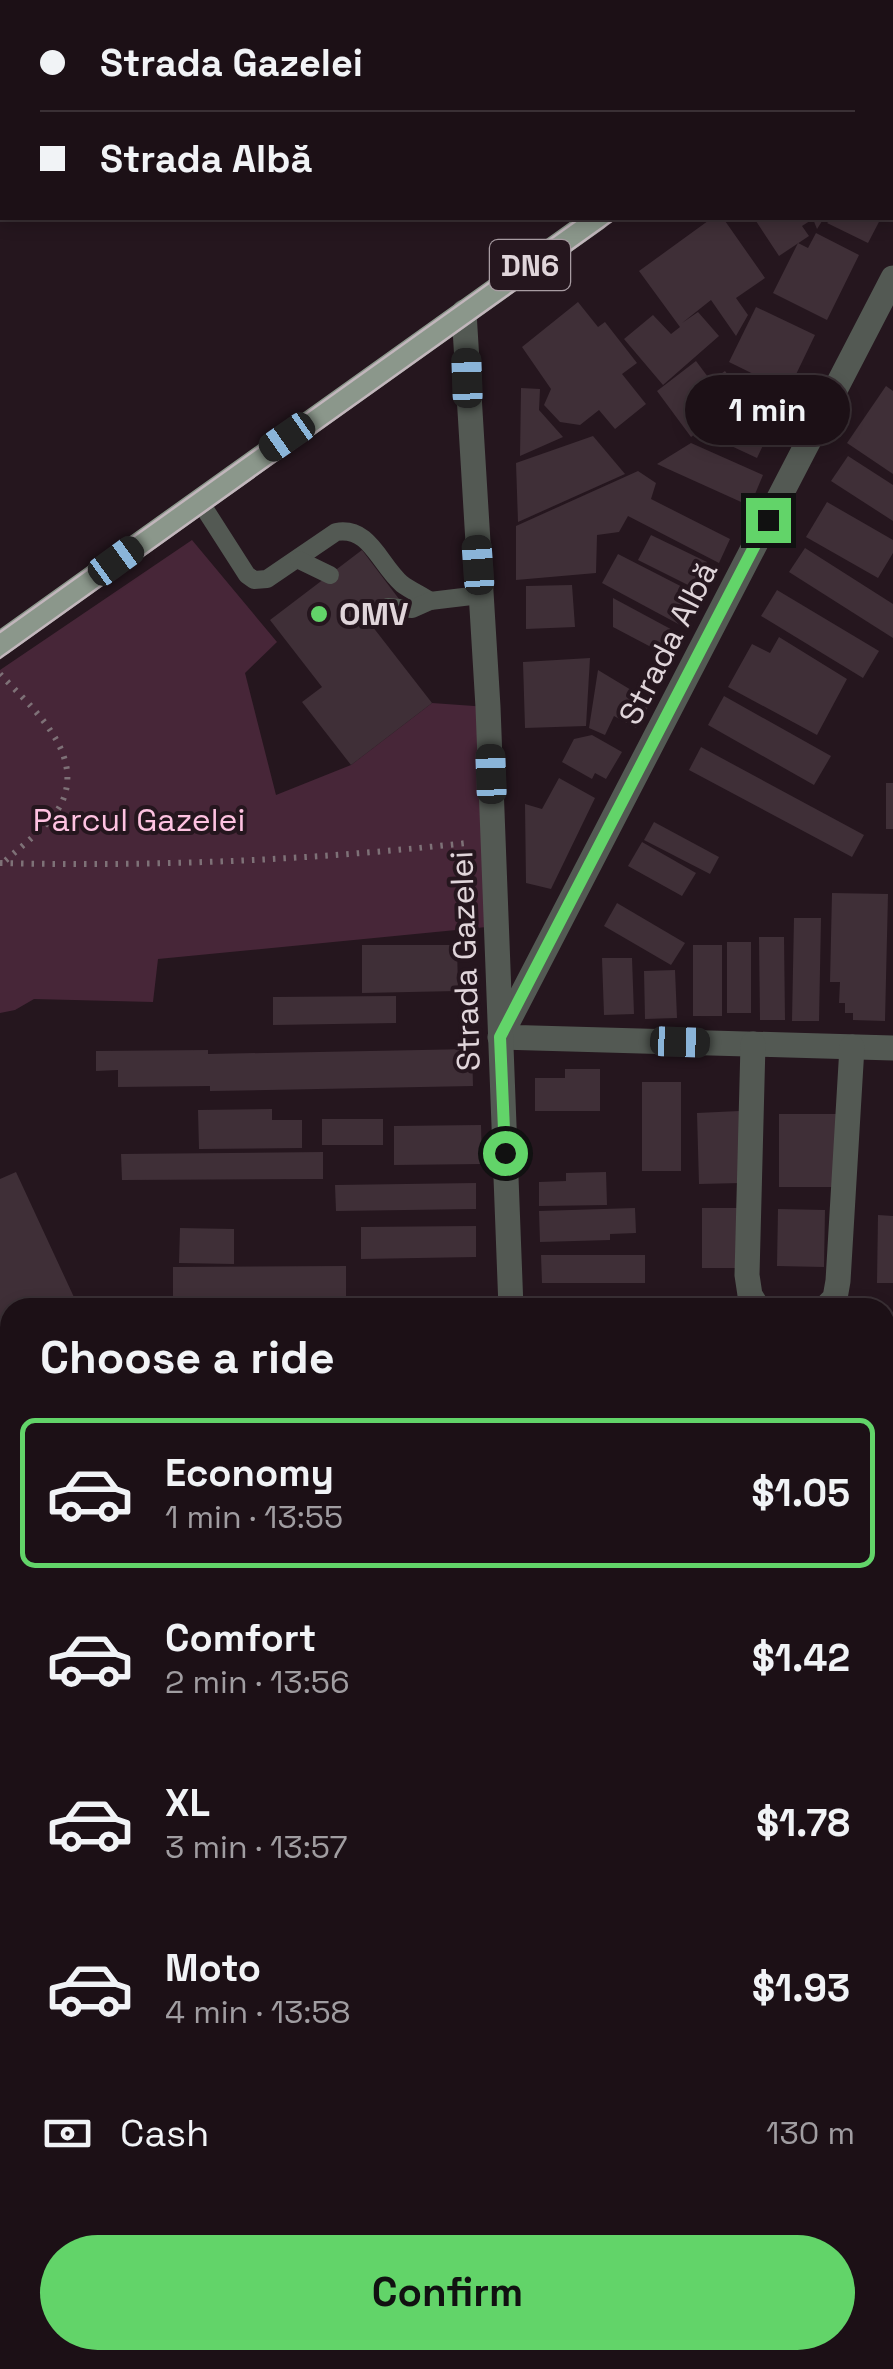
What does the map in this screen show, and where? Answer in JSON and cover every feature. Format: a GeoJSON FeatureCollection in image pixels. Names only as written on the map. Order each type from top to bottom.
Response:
{"type":"FeatureCollection","features":[{"type":"Feature","properties":{"kind":"main road","name":"DN6"},"geometry":{"type":"LineString","coordinates":[[0,644],[594,220]]}},
{"type":"Feature","properties":{"kind":"street","name":"Strada Albă"},"geometry":{"type":"LineString","coordinates":[[500,1037],[893,278]]}},
{"type":"Feature","properties":{"kind":"street","name":"Strada Gazelei"},"geometry":{"type":"LineString","coordinates":[[464,312],[488,707],[511,1298]]}},
{"type":"Feature","properties":{"kind":"street"},"geometry":{"type":"LineString","coordinates":[[500,1037],[893,1048]]}},
{"type":"Feature","properties":{"kind":"street"},"geometry":{"type":"LineString","coordinates":[[752,1298],[747,1275],[753,1044]]}},
{"type":"Feature","properties":{"kind":"street"},"geometry":{"type":"LineString","coordinates":[[835,1298],[852,1047]]}},
{"type":"Feature","properties":{"kind":"lane"},"geometry":{"type":"LineString","coordinates":[[198,500],[254,580],[267,579],[336,532],[346,530],[360,534],[402,584],[430,601]]}},
{"type":"Feature","properties":{"kind":"lane"},"geometry":{"type":"LineString","coordinates":[[298,560],[330,574]]}},
{"type":"Feature","properties":{"kind":"lane"},"geometry":{"type":"LineString","coordinates":[[388,607],[412,609],[430,601],[480,595]]}},
{"type":"Feature","properties":{"kind":"path"},"geometry":{"type":"LineString","coordinates":[[0,674],[50,730],[65,756],[68,778],[62,802],[54,813],[2,863]]}},
{"type":"Feature","properties":{"kind":"path"},"geometry":{"type":"LineString","coordinates":[[2,863],[121,866],[238,862],[433,846]]}},
{"type":"Feature","properties":{"kind":"green space","name":"Parcul Gazelei"},"geometry":{"type":"Polygon","coordinates":[[[192,540],[277,642],[245,673],[276,795],[351,765],[432,703],[488,707],[497,926],[158,959],[153,1002],[34,999],[0,1013],[0,670],[192,540]]]}},
{"type":"Feature","properties":{"kind":"building"},"geometry":{"type":"Polygon","coordinates":[[[709,220],[724,220],[765,278],[736,298],[748,315],[736,336],[711,300],[682,323],[698,312],[719,336],[663,385],[624,339],[653,315],[671,334],[680,327],[639,271],[709,220]]]}},
{"type":"Feature","properties":{"kind":"building"},"geometry":{"type":"Polygon","coordinates":[[[755,220],[811,220],[802,226],[809,236],[779,256],[755,220]]]}},
{"type":"Feature","properties":{"kind":"building"},"geometry":{"type":"Polygon","coordinates":[[[831,220],[880,220],[868,243],[827,223],[831,220]]]}},
{"type":"Feature","properties":{"kind":"building"},"geometry":{"type":"Polygon","coordinates":[[[816,233],[859,255],[827,320],[773,293],[798,243],[808,248],[816,233]]]}},
{"type":"Feature","properties":{"kind":"building"},"geometry":{"type":"Polygon","coordinates":[[[578,302],[598,327],[605,322],[637,363],[622,374],[646,404],[615,429],[599,410],[580,425],[560,422],[544,405],[551,389],[522,347],[578,302]]]}},
{"type":"Feature","properties":{"kind":"building"},"geometry":{"type":"Polygon","coordinates":[[[756,307],[815,335],[788,391],[729,362],[756,307]]]}},
{"type":"Feature","properties":{"kind":"building"},"geometry":{"type":"Polygon","coordinates":[[[696,361],[711,381],[725,371],[745,398],[691,437],[657,391],[696,361]]]}},
{"type":"Feature","properties":{"kind":"building"},"geometry":{"type":"Polygon","coordinates":[[[886,386],[893,391],[893,474],[847,443],[886,386]]]}},
{"type":"Feature","properties":{"kind":"building"},"geometry":{"type":"Polygon","coordinates":[[[521,388],[540,389],[539,410],[563,437],[520,456],[521,388]]]}},
{"type":"Feature","properties":{"kind":"building"},"geometry":{"type":"Polygon","coordinates":[[[756,406],[777,416],[757,458],[712,437],[722,416],[745,427],[756,406]]]}},
{"type":"Feature","properties":{"kind":"building"},"geometry":{"type":"Polygon","coordinates":[[[593,436],[625,474],[518,522],[516,463],[593,436]]]}},
{"type":"Feature","properties":{"kind":"building"},"geometry":{"type":"Polygon","coordinates":[[[691,443],[763,475],[750,506],[657,464],[691,443]]]}},
{"type":"Feature","properties":{"kind":"building"},"geometry":{"type":"Polygon","coordinates":[[[848,456],[893,485],[893,521],[831,481],[848,456]]]}},
{"type":"Feature","properties":{"kind":"building"},"geometry":{"type":"Polygon","coordinates":[[[638,471],[656,483],[651,499],[730,539],[719,563],[628,516],[619,532],[597,535],[596,573],[516,580],[516,526],[638,471]]]}},
{"type":"Feature","properties":{"kind":"building"},"geometry":{"type":"Polygon","coordinates":[[[827,502],[893,540],[893,553],[878,578],[806,537],[827,502]]]}},
{"type":"Feature","properties":{"kind":"building"},"geometry":{"type":"Polygon","coordinates":[[[651,535],[707,562],[694,588],[638,560],[651,535]]]}},
{"type":"Feature","properties":{"kind":"building"},"geometry":{"type":"Polygon","coordinates":[[[805,548],[893,604],[893,638],[789,572],[805,548]]]}},
{"type":"Feature","properties":{"kind":"building"},"geometry":{"type":"Polygon","coordinates":[[[362,550],[399,599],[369,622],[432,703],[351,765],[302,702],[322,687],[270,620],[362,550]]]}},
{"type":"Feature","properties":{"kind":"building"},"geometry":{"type":"Polygon","coordinates":[[[618,554],[698,595],[682,626],[602,583],[618,554]]]}},
{"type":"Feature","properties":{"kind":"building"},"geometry":{"type":"Polygon","coordinates":[[[572,585],[575,627],[526,629],[526,586],[572,585]]]}},
{"type":"Feature","properties":{"kind":"building"},"geometry":{"type":"Polygon","coordinates":[[[777,590],[879,651],[863,678],[761,616],[777,590]]]}},
{"type":"Feature","properties":{"kind":"building"},"geometry":{"type":"Polygon","coordinates":[[[613,598],[678,633],[668,656],[613,627],[613,598]]]}},
{"type":"Feature","properties":{"kind":"building"},"geometry":{"type":"Polygon","coordinates":[[[779,637],[847,679],[817,735],[728,687],[752,644],[770,653],[779,637]]]}},
{"type":"Feature","properties":{"kind":"building"},"geometry":{"type":"Polygon","coordinates":[[[590,658],[586,726],[525,728],[523,662],[590,658]]]}},
{"type":"Feature","properties":{"kind":"building"},"geometry":{"type":"Polygon","coordinates":[[[598,670],[651,702],[636,728],[614,716],[605,735],[589,728],[598,670]]]}},
{"type":"Feature","properties":{"kind":"building"},"geometry":{"type":"Polygon","coordinates":[[[724,696],[831,756],[814,785],[708,725],[724,696]]]}},
{"type":"Feature","properties":{"kind":"building"},"geometry":{"type":"Polygon","coordinates":[[[592,735],[622,752],[606,779],[595,773],[592,779],[562,762],[574,739],[592,735]]]}},
{"type":"Feature","properties":{"kind":"building"},"geometry":{"type":"Polygon","coordinates":[[[701,747],[864,835],[852,857],[689,770],[701,747]]]}},
{"type":"Feature","properties":{"kind":"building"},"geometry":{"type":"Polygon","coordinates":[[[559,778],[595,798],[551,889],[526,883],[525,804],[542,809],[559,778]]]}},
{"type":"Feature","properties":{"kind":"building"},"geometry":{"type":"Polygon","coordinates":[[[886,783],[893,783],[893,829],[886,829],[886,783]]]}},
{"type":"Feature","properties":{"kind":"building"},"geometry":{"type":"Polygon","coordinates":[[[654,822],[719,857],[710,874],[644,840],[654,822]]]}},
{"type":"Feature","properties":{"kind":"building"},"geometry":{"type":"Polygon","coordinates":[[[642,842],[696,873],[682,896],[628,866],[642,842]]]}},
{"type":"Feature","properties":{"kind":"building"},"geometry":{"type":"Polygon","coordinates":[[[832,893],[888,894],[885,1021],[853,1020],[853,1013],[845,1013],[845,1003],[839,1003],[840,982],[830,982],[832,893]]]}},
{"type":"Feature","properties":{"kind":"building"},"geometry":{"type":"Polygon","coordinates":[[[617,903],[685,943],[671,965],[604,926],[617,903]]]}},
{"type":"Feature","properties":{"kind":"building"},"geometry":{"type":"Polygon","coordinates":[[[794,918],[821,918],[819,1021],[792,1021],[794,918]]]}},
{"type":"Feature","properties":{"kind":"building"},"geometry":{"type":"Polygon","coordinates":[[[759,937],[784,937],[785,1020],[760,1020],[759,937]]]}},
{"type":"Feature","properties":{"kind":"building"},"geometry":{"type":"Polygon","coordinates":[[[727,942],[751,942],[751,1013],[727,1013],[727,942]]]}},
{"type":"Feature","properties":{"kind":"building"},"geometry":{"type":"Polygon","coordinates":[[[362,945],[457,945],[458,991],[362,993],[362,945]]]}},
{"type":"Feature","properties":{"kind":"building"},"geometry":{"type":"Polygon","coordinates":[[[693,945],[722,945],[722,1016],[693,1016],[693,945]]]}},
{"type":"Feature","properties":{"kind":"building"},"geometry":{"type":"Polygon","coordinates":[[[602,958],[632,958],[634,1014],[604,1015],[602,958]]]}},
{"type":"Feature","properties":{"kind":"building"},"geometry":{"type":"Polygon","coordinates":[[[675,970],[677,1018],[645,1019],[644,971],[675,970]]]}},
{"type":"Feature","properties":{"kind":"building"},"geometry":{"type":"Polygon","coordinates":[[[396,996],[396,1023],[273,1025],[273,997],[396,996]]]}},
{"type":"Feature","properties":{"kind":"building"},"geometry":{"type":"Polygon","coordinates":[[[472,1049],[473,1086],[210,1091],[210,1086],[118,1087],[118,1070],[96,1071],[96,1051],[208,1050],[208,1054],[472,1049]]]}},
{"type":"Feature","properties":{"kind":"building"},"geometry":{"type":"Polygon","coordinates":[[[565,1069],[600,1069],[600,1111],[535,1111],[535,1078],[565,1078],[565,1069]]]}},
{"type":"Feature","properties":{"kind":"building"},"geometry":{"type":"Polygon","coordinates":[[[642,1082],[681,1082],[681,1171],[642,1171],[642,1082]]]}},
{"type":"Feature","properties":{"kind":"building"},"geometry":{"type":"Polygon","coordinates":[[[272,1109],[272,1120],[302,1120],[302,1148],[199,1149],[198,1110],[272,1109]]]}},
{"type":"Feature","properties":{"kind":"building"},"geometry":{"type":"Polygon","coordinates":[[[739,1111],[741,1183],[699,1184],[697,1113],[739,1111]]]}},
{"type":"Feature","properties":{"kind":"building"},"geometry":{"type":"Polygon","coordinates":[[[779,1114],[838,1114],[838,1187],[779,1187],[779,1114]]]}},
{"type":"Feature","properties":{"kind":"building"},"geometry":{"type":"Polygon","coordinates":[[[322,1119],[383,1119],[383,1145],[322,1145],[322,1119]]]}},
{"type":"Feature","properties":{"kind":"building"},"geometry":{"type":"Polygon","coordinates":[[[481,1125],[482,1164],[394,1165],[394,1126],[481,1125]]]}},
{"type":"Feature","properties":{"kind":"building"},"geometry":{"type":"Polygon","coordinates":[[[323,1152],[323,1179],[122,1180],[121,1154],[323,1152]]]}},
{"type":"Feature","properties":{"kind":"building"},"geometry":{"type":"Polygon","coordinates":[[[16,1172],[74,1298],[0,1298],[0,1179],[16,1172]]]}},
{"type":"Feature","properties":{"kind":"building"},"geometry":{"type":"Polygon","coordinates":[[[606,1172],[607,1205],[539,1206],[539,1182],[566,1181],[566,1173],[606,1172]]]}},
{"type":"Feature","properties":{"kind":"building"},"geometry":{"type":"Polygon","coordinates":[[[476,1183],[476,1209],[336,1211],[335,1185],[476,1183]]]}},
{"type":"Feature","properties":{"kind":"building"},"geometry":{"type":"Polygon","coordinates":[[[635,1208],[636,1233],[610,1234],[610,1240],[540,1242],[539,1211],[635,1208]]]}},
{"type":"Feature","properties":{"kind":"building"},"geometry":{"type":"Polygon","coordinates":[[[702,1208],[742,1208],[741,1268],[702,1268],[702,1208]]]}},
{"type":"Feature","properties":{"kind":"building"},"geometry":{"type":"Polygon","coordinates":[[[778,1209],[825,1210],[824,1267],[777,1266],[778,1209]]]}},
{"type":"Feature","properties":{"kind":"building"},"geometry":{"type":"Polygon","coordinates":[[[878,1215],[893,1216],[893,1283],[877,1283],[878,1215]]]}},
{"type":"Feature","properties":{"kind":"building"},"geometry":{"type":"Polygon","coordinates":[[[476,1226],[476,1257],[361,1259],[361,1227],[476,1226]]]}},
{"type":"Feature","properties":{"kind":"building"},"geometry":{"type":"Polygon","coordinates":[[[180,1228],[234,1229],[234,1264],[179,1263],[180,1228]]]}},
{"type":"Feature","properties":{"kind":"building"},"geometry":{"type":"Polygon","coordinates":[[[541,1255],[645,1255],[645,1283],[542,1283],[541,1255]]]}},
{"type":"Feature","properties":{"kind":"building"},"geometry":{"type":"Polygon","coordinates":[[[346,1266],[346,1298],[173,1298],[173,1267],[346,1266]]]}},
{"type":"Feature","properties":{"kind":"tram line"},"geometry":{"type":"LineString","coordinates":[[0,632],[577,220]]}},
{"type":"Feature","properties":{"kind":"tram line"},"geometry":{"type":"LineString","coordinates":[[0,658],[613,220]]}},
{"type":"Feature","properties":{"kind":"place","name":"OMV"},"geometry":{"type":"Point","coordinates":[319,614]}},
{"type":"Feature","properties":{"kind":"route"},"geometry":{"type":"LineString","coordinates":[[505,1153],[500,1037],[768,520]]}}]}
